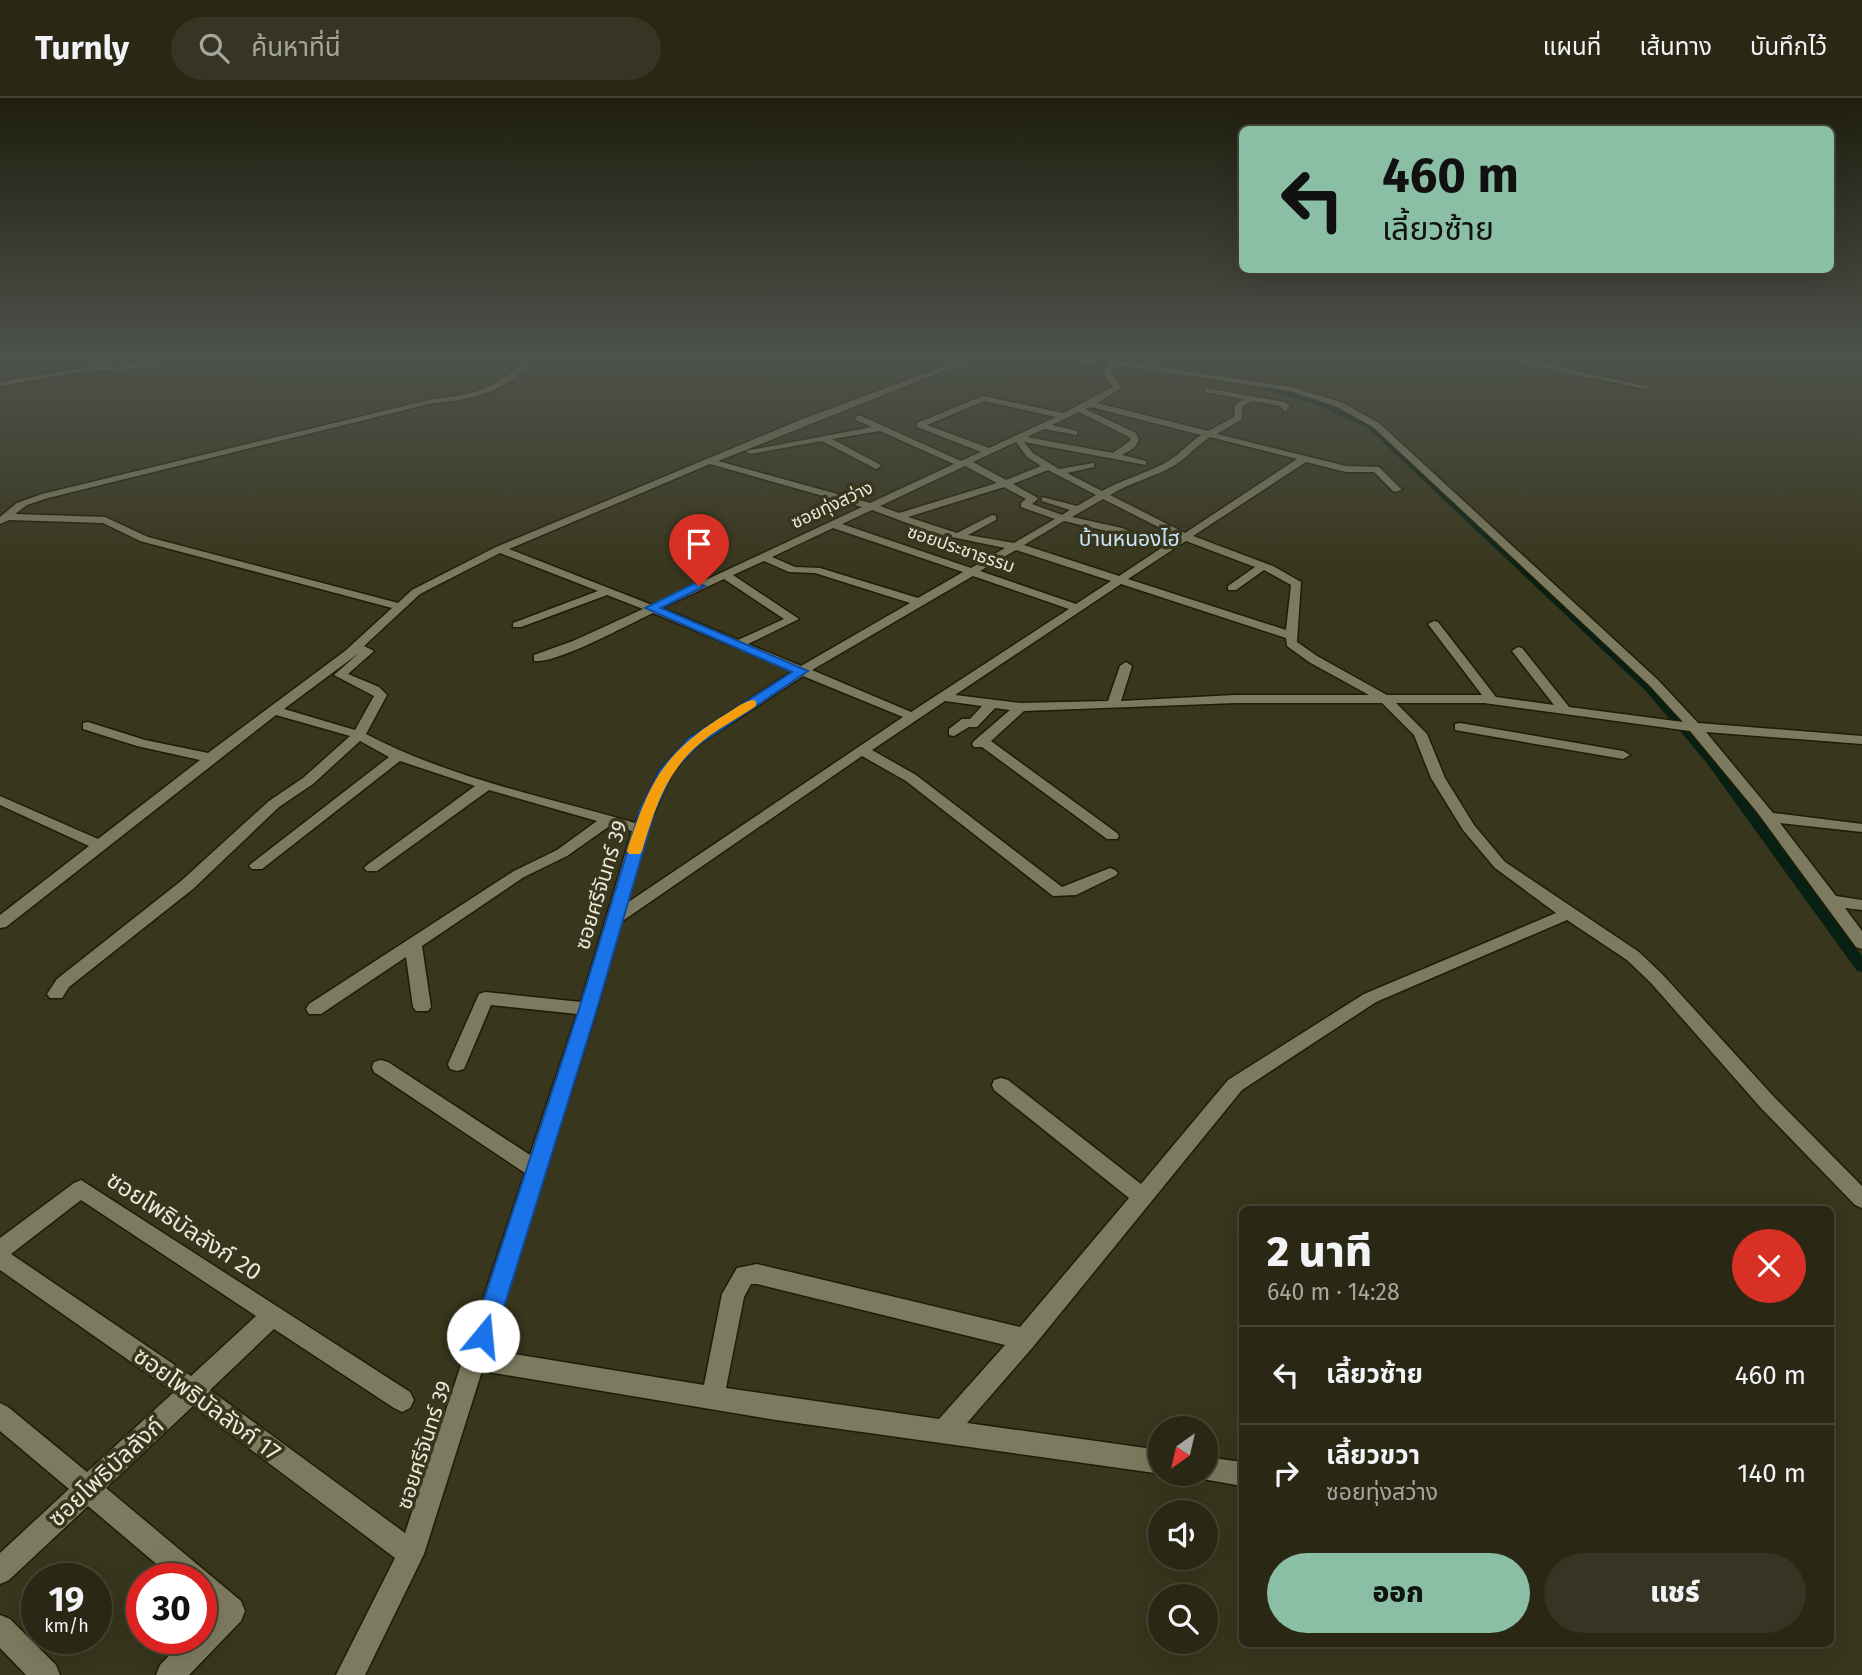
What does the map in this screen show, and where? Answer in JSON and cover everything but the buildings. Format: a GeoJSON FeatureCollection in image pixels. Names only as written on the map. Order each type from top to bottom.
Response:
{"type":"FeatureCollection","features":[{"type":"Feature","properties":{"kind":"street"},"geometry":{"type":"LineString","coordinates":[[4,519],[15,508],[45,496],[312,431]]}},
{"type":"Feature","properties":{"kind":"street"},"geometry":{"type":"LineString","coordinates":[[0,923],[355,648],[416,592],[499,548],[790,431]]}},
{"type":"Feature","properties":{"kind":"street"},"geometry":{"type":"LineString","coordinates":[[711,462],[746,452],[867,431]]}},
{"type":"Feature","properties":{"kind":"street"},"geometry":{"type":"LineString","coordinates":[[886,431],[963,463],[1033,499],[1024,505],[1062,518],[1118,530],[1132,537]]}},
{"type":"Feature","properties":{"kind":"street"},"geometry":{"type":"LineString","coordinates":[[935,431],[988,451]]}},
{"type":"Feature","properties":{"kind":"street","name":"ซอยทุ่งสว่าง"},"geometry":{"type":"LineString","coordinates":[[538,658],[577,644],[1034,431]]}},
{"type":"Feature","properties":{"kind":"street"},"geometry":{"type":"LineString","coordinates":[[1064,431],[1074,433]]}},
{"type":"Feature","properties":{"kind":"street"},"geometry":{"type":"LineString","coordinates":[[1114,456],[1131,446],[1135,440],[1133,435],[1123,431]]}},
{"type":"Feature","properties":{"kind":"street"},"geometry":{"type":"LineString","coordinates":[[1197,431],[1346,469],[1376,469],[1397,489]]}},
{"type":"Feature","properties":{"kind":"street","name":"ซอยศรีจันทร์ 39"},"geometry":{"type":"LineString","coordinates":[[350,1675],[411,1554],[588,1009],[640,830],[667,770],[693,742],[802,671],[1103,494],[1128,480],[1155,472],[1175,461],[1197,441],[1217,431]]}},
{"type":"Feature","properties":{"kind":"street"},"geometry":{"type":"LineString","coordinates":[[1382,431],[1654,683],[1768,817],[1862,943]]}},
{"type":"Feature","properties":{"kind":"street"},"geometry":{"type":"LineString","coordinates":[[1017,438],[1143,463]]}},
{"type":"Feature","properties":{"kind":"street"},"geometry":{"type":"LineString","coordinates":[[945,1430],[1025,1339],[1235,1085],[1370,998],[1568,914],[1500,865],[1468,827],[1438,778],[1420,734],[1385,699],[1313,659],[1291,643],[1297,584],[1263,566],[1185,537],[1053,469],[1030,455],[1017,438]]}},
{"type":"Feature","properties":{"kind":"street"},"geometry":{"type":"LineString","coordinates":[[825,439],[876,467]]}},
{"type":"Feature","properties":{"kind":"street"},"geometry":{"type":"LineString","coordinates":[[615,918],[862,750],[1305,458]]}},
{"type":"Feature","properties":{"kind":"street"},"geometry":{"type":"LineString","coordinates":[[711,462],[870,506],[958,536],[1015,546],[1223,611],[1292,636]]}},
{"type":"Feature","properties":{"kind":"street"},"geometry":{"type":"LineString","coordinates":[[900,517],[956,496],[1053,469],[1091,465]]}},
{"type":"Feature","properties":{"kind":"street"},"geometry":{"type":"LineString","coordinates":[[1045,499],[1078,509]]}},
{"type":"Feature","properties":{"kind":"street"},"geometry":{"type":"LineString","coordinates":[[958,536],[992,518]]}},
{"type":"Feature","properties":{"kind":"street"},"geometry":{"type":"LineString","coordinates":[[4,519],[105,520],[144,539],[400,607]]}},
{"type":"Feature","properties":{"kind":"street","name":"ซอยประชาธรรม"},"geometry":{"type":"LineString","coordinates":[[832,524],[1078,608]]}},
{"type":"Feature","properties":{"kind":"street"},"geometry":{"type":"LineString","coordinates":[[499,548],[913,717]]}},
{"type":"Feature","properties":{"kind":"street"},"geometry":{"type":"LineString","coordinates":[[762,556],[793,570],[816,570],[919,602]]}},
{"type":"Feature","properties":{"kind":"street"},"geometry":{"type":"LineString","coordinates":[[1232,588],[1263,566]]}},
{"type":"Feature","properties":{"kind":"street"},"geometry":{"type":"LineString","coordinates":[[723,574],[793,619],[738,644]]}},
{"type":"Feature","properties":{"kind":"street"},"geometry":{"type":"LineString","coordinates":[[517,625],[607,591]]}},
{"type":"Feature","properties":{"kind":"street"},"geometry":{"type":"LineString","coordinates":[[1434,624],[1497,714]]}},
{"type":"Feature","properties":{"kind":"street"},"geometry":{"type":"LineString","coordinates":[[56,994],[62,983],[187,885],[274,804],[308,781],[359,735],[381,695],[340,675],[368,651],[355,648]]}},
{"type":"Feature","properties":{"kind":"street"},"geometry":{"type":"LineString","coordinates":[[1518,650],[1564,709]]}},
{"type":"Feature","properties":{"kind":"street"},"geometry":{"type":"LineString","coordinates":[[1113,705],[1126,666]]}},
{"type":"Feature","properties":{"kind":"street"},"geometry":{"type":"LineString","coordinates":[[943,697],[1021,707],[1236,699],[1385,699],[1497,714],[1623,755]]}},
{"type":"Feature","properties":{"kind":"street"},"geometry":{"type":"LineString","coordinates":[[954,732],[967,722],[972,724],[992,703]]}},
{"type":"Feature","properties":{"kind":"street"},"geometry":{"type":"LineString","coordinates":[[1021,707],[981,742],[1112,836]]}},
{"type":"Feature","properties":{"kind":"street"},"geometry":{"type":"LineString","coordinates":[[1460,727],[1497,714],[1564,709],[1670,725],[1862,740]]}},
{"type":"Feature","properties":{"kind":"street"},"geometry":{"type":"LineString","coordinates":[[274,710],[359,735],[398,756],[486,785],[640,830]]}},
{"type":"Feature","properties":{"kind":"street"},"geometry":{"type":"LineString","coordinates":[[88,726],[142,743],[211,758]]}},
{"type":"Feature","properties":{"kind":"street"},"geometry":{"type":"LineString","coordinates":[[862,750],[911,778],[1059,892],[1070,891],[1110,873]]}},
{"type":"Feature","properties":{"kind":"street"},"geometry":{"type":"LineString","coordinates":[[257,866],[398,756]]}},
{"type":"Feature","properties":{"kind":"street"},"geometry":{"type":"LineString","coordinates":[[372,868],[486,785]]}},
{"type":"Feature","properties":{"kind":"street"},"geometry":{"type":"LineString","coordinates":[[0,800],[100,845]]}},
{"type":"Feature","properties":{"kind":"street"},"geometry":{"type":"LineString","coordinates":[[1768,817],[1862,828]]}},
{"type":"Feature","properties":{"kind":"street"},"geometry":{"type":"LineString","coordinates":[[315,1009],[519,874],[562,853],[609,820]]}},
{"type":"Feature","properties":{"kind":"street"},"geometry":{"type":"LineString","coordinates":[[1831,901],[1862,905]]}},
{"type":"Feature","properties":{"kind":"street"},"geometry":{"type":"LineString","coordinates":[[1553,903],[1633,956],[1657,979],[1768,1103],[1862,1199]]}},
{"type":"Feature","properties":{"kind":"street"},"geometry":{"type":"LineString","coordinates":[[413,944],[422,1007]]}},
{"type":"Feature","properties":{"kind":"street"},"geometry":{"type":"LineString","coordinates":[[457,1064],[485,998],[588,1009]]}},
{"type":"Feature","properties":{"kind":"street"},"geometry":{"type":"LineString","coordinates":[[382,1067],[535,1169]]}},
{"type":"Feature","properties":{"kind":"street"},"geometry":{"type":"LineString","coordinates":[[1000,1085],[1142,1198]]}},
{"type":"Feature","properties":{"kind":"street","name":"ซอยโพธิบัลลังก์ 20"},"geometry":{"type":"LineString","coordinates":[[0,1250],[81,1189],[273,1315]]}},
{"type":"Feature","properties":{"kind":"street","name":"ซอยโพธิบัลลังก์ 17"},"geometry":{"type":"LineString","coordinates":[[0,1258],[192,1391],[411,1554]]}},
{"type":"Feature","properties":{"kind":"street"},"geometry":{"type":"LineString","coordinates":[[713,1396],[733,1294],[744,1275],[758,1274],[1025,1339]]}},
{"type":"Feature","properties":{"kind":"street"},"geometry":{"type":"LineString","coordinates":[[273,1315],[402,1400]]}},
{"type":"Feature","properties":{"kind":"street","name":"ซอยโพธิบัลลังก์"},"geometry":{"type":"LineString","coordinates":[[0,1571],[273,1315]]}},
{"type":"Feature","properties":{"kind":"street"},"geometry":{"type":"LineString","coordinates":[[476,1359],[776,1408],[1148,1460]]}},
{"type":"Feature","properties":{"kind":"street"},"geometry":{"type":"LineString","coordinates":[[0,1415],[175,1563]]}},
{"type":"Feature","properties":{"kind":"street"},"geometry":{"type":"LineString","coordinates":[[1218,1471],[1239,1474]]}},
{"type":"Feature","properties":{"kind":"street"},"geometry":{"type":"LineString","coordinates":[[217,1599],[232,1611],[217,1626]]}},
{"type":"Feature","properties":{"kind":"street"},"geometry":{"type":"LineString","coordinates":[[0,1629],[46,1675]]}},
{"type":"Feature","properties":{"kind":"street"},"geometry":{"type":"LineString","coordinates":[[170,1675],[190,1654]]}},
{"type":"Feature","properties":{"kind":"waterway"},"geometry":{"type":"LineString","coordinates":[[1376,431],[1649,688],[1710,759],[1862,967]]}},
{"type":"Feature","properties":{"kind":"slow traffic"},"geometry":{"type":"LineString","coordinates":[[634,851],[648,810],[667,770],[693,742],[752,704]]}},
{"type":"Feature","properties":{"kind":"district","name":"บ้านหนองไฮ"},"geometry":{"type":"Point","coordinates":[1129,539]}},
{"type":"Feature","properties":{"kind":"route"},"geometry":{"type":"LineString","coordinates":[[483,1336],[588,1009],[640,830],[667,770],[693,742],[802,671],[651,608],[699,586]]}}]}
